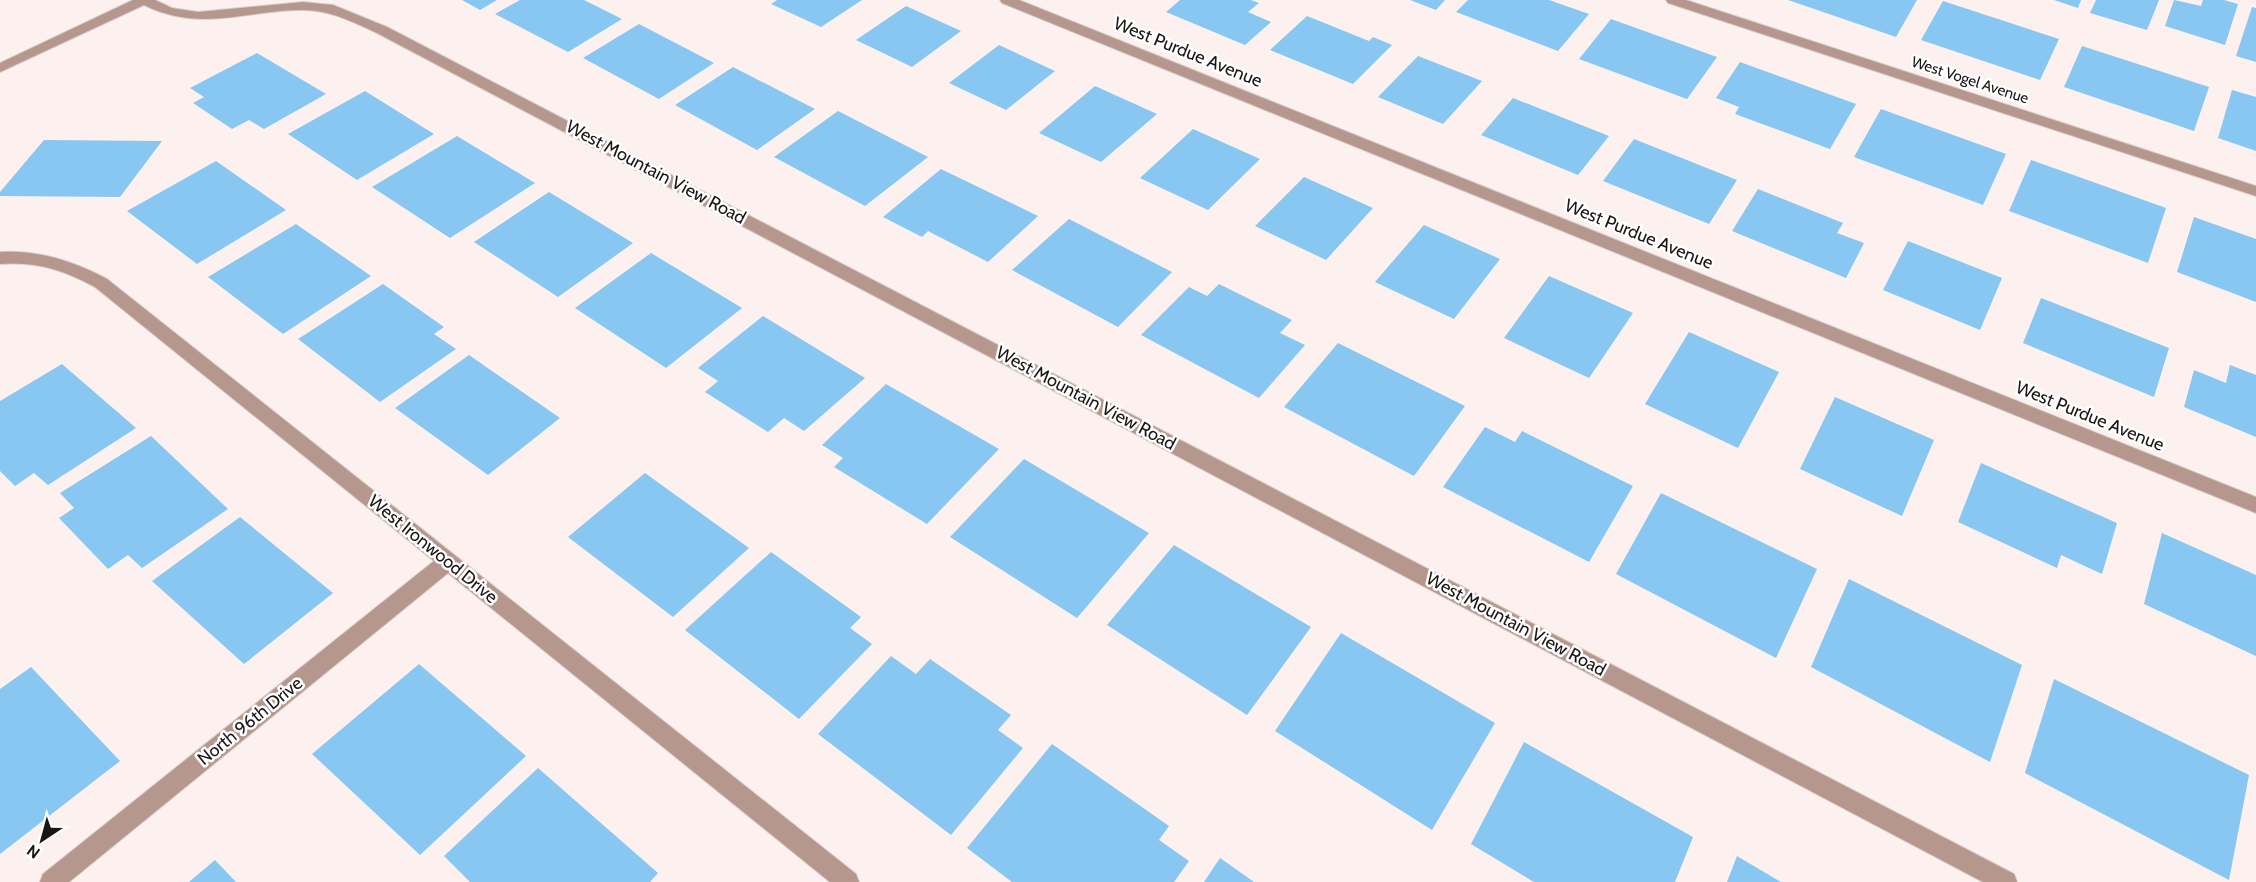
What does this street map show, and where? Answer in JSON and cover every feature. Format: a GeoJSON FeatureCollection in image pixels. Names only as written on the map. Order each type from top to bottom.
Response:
{"type":"FeatureCollection","features":[{"type":"Feature","properties":{"kind":"street"},"geometry":{"type":"LineString","coordinates":[[0,68],[145,0]]}},
{"type":"Feature","properties":{"kind":"street","name":"West Mountain View Road"},"geometry":{"type":"LineString","coordinates":[[145,0],[169,12],[198,16],[303,6],[333,9],[382,30],[2006,882]]}},
{"type":"Feature","properties":{"kind":"street","name":"West Purdue Avenue"},"geometry":{"type":"LineString","coordinates":[[1007,0],[2256,505]]}},
{"type":"Feature","properties":{"kind":"street","name":"West Vogel Avenue"},"geometry":{"type":"LineString","coordinates":[[1673,0],[2256,191]]}},
{"type":"Feature","properties":{"kind":"street","name":"West Ironwood Drive"},"geometry":{"type":"LineString","coordinates":[[0,258],[44,259],[76,269],[101,283],[848,882]]}},
{"type":"Feature","properties":{"kind":"street","name":"North 96th Drive"},"geometry":{"type":"LineString","coordinates":[[51,882],[448,561]]}},
{"type":"Feature","properties":{"kind":"building"},"geometry":{"type":"Polygon","coordinates":[[[462,0],[497,0],[480,10],[462,0]]]}},
{"type":"Feature","properties":{"kind":"building"},"geometry":{"type":"Polygon","coordinates":[[[520,0],[584,0],[622,19],[568,52],[495,14],[520,0]]]}},
{"type":"Feature","properties":{"kind":"building"},"geometry":{"type":"Polygon","coordinates":[[[777,0],[862,0],[821,27],[771,4],[777,0]]]}},
{"type":"Feature","properties":{"kind":"building"},"geometry":{"type":"Polygon","coordinates":[[[1180,0],[1251,0],[1259,3],[1248,12],[1271,22],[1245,45],[1166,12],[1180,0]]]}},
{"type":"Feature","properties":{"kind":"building"},"geometry":{"type":"Polygon","coordinates":[[[1410,0],[1445,0],[1436,10],[1410,0]]]}},
{"type":"Feature","properties":{"kind":"building"},"geometry":{"type":"Polygon","coordinates":[[[1468,0],[1549,0],[1589,14],[1558,51],[1456,12],[1468,0]]]}},
{"type":"Feature","properties":{"kind":"building"},"geometry":{"type":"Polygon","coordinates":[[[1788,0],[1917,0],[1896,37],[1788,0]]]}},
{"type":"Feature","properties":{"kind":"building"},"geometry":{"type":"Polygon","coordinates":[[[2054,0],[2081,0],[2078,8],[2054,0]]]}},
{"type":"Feature","properties":{"kind":"building"},"geometry":{"type":"Polygon","coordinates":[[[2096,0],[2159,0],[2147,30],[2090,13],[2096,0]]]}},
{"type":"Feature","properties":{"kind":"building"},"geometry":{"type":"Polygon","coordinates":[[[2174,0],[2201,6],[2203,0],[2224,0],[2238,4],[2225,45],[2165,26],[2174,0]]]}},
{"type":"Feature","properties":{"kind":"building"},"geometry":{"type":"Polygon","coordinates":[[[1943,1],[2059,39],[2040,80],[1921,40],[1943,1]]]}},
{"type":"Feature","properties":{"kind":"building"},"geometry":{"type":"Polygon","coordinates":[[[906,6],[961,31],[912,67],[856,40],[906,6]]]}},
{"type":"Feature","properties":{"kind":"building"},"geometry":{"type":"Polygon","coordinates":[[[2252,7],[2256,8],[2256,62],[2236,56],[2252,7]]]}},
{"type":"Feature","properties":{"kind":"building"},"geometry":{"type":"Polygon","coordinates":[[[1307,16],[1369,41],[1373,37],[1392,45],[1353,84],[1270,50],[1307,16]]]}},
{"type":"Feature","properties":{"kind":"building"},"geometry":{"type":"Polygon","coordinates":[[[1611,19],[1717,57],[1687,99],[1579,59],[1611,19]]]}},
{"type":"Feature","properties":{"kind":"building"},"geometry":{"type":"Polygon","coordinates":[[[639,24],[714,63],[659,99],[583,58],[639,24]]]}},
{"type":"Feature","properties":{"kind":"building"},"geometry":{"type":"Polygon","coordinates":[[[999,45],[1055,71],[1006,110],[949,83],[999,45]]]}},
{"type":"Feature","properties":{"kind":"building"},"geometry":{"type":"Polygon","coordinates":[[[2082,46],[2209,87],[2194,131],[2064,87],[2082,46]]]}},
{"type":"Feature","properties":{"kind":"building"},"geometry":{"type":"Polygon","coordinates":[[[257,53],[326,94],[264,129],[249,120],[232,129],[193,103],[204,97],[190,88],[257,53]]]}},
{"type":"Feature","properties":{"kind":"building"},"geometry":{"type":"Polygon","coordinates":[[[1418,56],[1482,81],[1443,124],[1378,97],[1418,56]]]}},
{"type":"Feature","properties":{"kind":"building"},"geometry":{"type":"Polygon","coordinates":[[[1740,62],[1856,104],[1830,149],[1735,114],[1739,107],[1716,98],[1740,62]]]}},
{"type":"Feature","properties":{"kind":"building"},"geometry":{"type":"Polygon","coordinates":[[[733,67],[815,109],[757,150],[675,105],[733,67]]]}},
{"type":"Feature","properties":{"kind":"building"},"geometry":{"type":"Polygon","coordinates":[[[1095,86],[1157,114],[1101,162],[1039,133],[1095,86]]]}},
{"type":"Feature","properties":{"kind":"building"},"geometry":{"type":"Polygon","coordinates":[[[2232,90],[2256,97],[2256,151],[2218,138],[2232,90]]]}},
{"type":"Feature","properties":{"kind":"building"},"geometry":{"type":"Polygon","coordinates":[[[365,91],[434,134],[357,180],[288,134],[365,91]]]}},
{"type":"Feature","properties":{"kind":"building"},"geometry":{"type":"Polygon","coordinates":[[[1513,98],[1609,136],[1578,175],[1481,135],[1513,98]]]}},
{"type":"Feature","properties":{"kind":"building"},"geometry":{"type":"Polygon","coordinates":[[[1881,109],[2006,154],[1983,205],[1854,157],[1881,109]]]}},
{"type":"Feature","properties":{"kind":"building"},"geometry":{"type":"Polygon","coordinates":[[[838,111],[928,157],[865,206],[774,157],[838,111]]]}},
{"type":"Feature","properties":{"kind":"building"},"geometry":{"type":"Polygon","coordinates":[[[1193,129],[1260,159],[1208,210],[1140,178],[1193,129]]]}},
{"type":"Feature","properties":{"kind":"building"},"geometry":{"type":"Polygon","coordinates":[[[457,136],[535,183],[450,238],[372,187],[457,136]]]}},
{"type":"Feature","properties":{"kind":"building"},"geometry":{"type":"Polygon","coordinates":[[[1634,139],[1737,180],[1709,224],[1603,181],[1634,139]]]}},
{"type":"Feature","properties":{"kind":"building"},"geometry":{"type":"Polygon","coordinates":[[[44,140],[162,141],[120,197],[0,196],[0,192],[44,140]]]}},
{"type":"Feature","properties":{"kind":"building"},"geometry":{"type":"Polygon","coordinates":[[[2031,160],[2166,208],[2148,263],[2009,211],[2031,160]]]}},
{"type":"Feature","properties":{"kind":"building"},"geometry":{"type":"Polygon","coordinates":[[[216,161],[286,210],[197,264],[127,211],[216,161]]]}},
{"type":"Feature","properties":{"kind":"building"},"geometry":{"type":"Polygon","coordinates":[[[941,169],[1038,216],[988,262],[928,231],[922,237],[883,217],[941,169]]]}},
{"type":"Feature","properties":{"kind":"building"},"geometry":{"type":"Polygon","coordinates":[[[1304,177],[1373,208],[1326,260],[1255,226],[1304,177]]]}},
{"type":"Feature","properties":{"kind":"building"},"geometry":{"type":"Polygon","coordinates":[[[1758,189],[1843,223],[1837,233],[1864,243],[1846,278],[1732,231],[1758,189]]]}},
{"type":"Feature","properties":{"kind":"building"},"geometry":{"type":"Polygon","coordinates":[[[549,192],[633,243],[558,297],[474,242],[549,192]]]}},
{"type":"Feature","properties":{"kind":"building"},"geometry":{"type":"Polygon","coordinates":[[[2194,217],[2256,239],[2256,302],[2177,272],[2194,217]]]}},
{"type":"Feature","properties":{"kind":"building"},"geometry":{"type":"Polygon","coordinates":[[[1069,219],[1172,272],[1118,327],[1012,270],[1069,219]]]}},
{"type":"Feature","properties":{"kind":"building"},"geometry":{"type":"Polygon","coordinates":[[[296,224],[371,276],[283,334],[208,277],[296,224]]]}},
{"type":"Feature","properties":{"kind":"building"},"geometry":{"type":"Polygon","coordinates":[[[1424,225],[1500,259],[1454,319],[1375,282],[1424,225]]]}},
{"type":"Feature","properties":{"kind":"building"},"geometry":{"type":"Polygon","coordinates":[[[1908,241],[2002,278],[1980,330],[1883,290],[1908,241]]]}},
{"type":"Feature","properties":{"kind":"building"},"geometry":{"type":"Polygon","coordinates":[[[651,253],[742,308],[666,368],[575,308],[651,253]]]}},
{"type":"Feature","properties":{"kind":"building"},"geometry":{"type":"Polygon","coordinates":[[[1549,276],[1633,313],[1589,378],[1504,338],[1549,276]]]}},
{"type":"Feature","properties":{"kind":"building"},"geometry":{"type":"Polygon","coordinates":[[[383,284],[444,327],[434,334],[456,349],[380,402],[298,339],[383,284]]]}},
{"type":"Feature","properties":{"kind":"building"},"geometry":{"type":"Polygon","coordinates":[[[1219,284],[1292,320],[1280,333],[1305,345],[1259,398],[1141,335],[1189,287],[1207,296],[1219,284]]]}},
{"type":"Feature","properties":{"kind":"building"},"geometry":{"type":"Polygon","coordinates":[[[2041,298],[2169,348],[2154,397],[2023,343],[2041,298]]]}},
{"type":"Feature","properties":{"kind":"building"},"geometry":{"type":"Polygon","coordinates":[[[763,316],[865,378],[804,431],[784,418],[768,432],[705,392],[718,381],[698,368],[763,316]]]}},
{"type":"Feature","properties":{"kind":"building"},"geometry":{"type":"Polygon","coordinates":[[[1689,332],[1779,372],[1738,448],[1645,404],[1689,332]]]}},
{"type":"Feature","properties":{"kind":"building"},"geometry":{"type":"Polygon","coordinates":[[[1338,343],[1465,406],[1414,476],[1284,407],[1338,343]]]}},
{"type":"Feature","properties":{"kind":"building"},"geometry":{"type":"Polygon","coordinates":[[[469,355],[560,418],[488,475],[395,408],[469,355]]]}},
{"type":"Feature","properties":{"kind":"building"},"geometry":{"type":"Polygon","coordinates":[[[62,364],[136,428],[48,485],[34,473],[15,486],[0,471],[0,401],[62,364]]]}},
{"type":"Feature","properties":{"kind":"building"},"geometry":{"type":"Polygon","coordinates":[[[2230,365],[2256,375],[2256,437],[2184,407],[2194,370],[2226,383],[2230,365]]]}},
{"type":"Feature","properties":{"kind":"building"},"geometry":{"type":"Polygon","coordinates":[[[886,384],[999,449],[927,524],[834,467],[843,458],[822,445],[886,384]]]}},
{"type":"Feature","properties":{"kind":"building"},"geometry":{"type":"Polygon","coordinates":[[[1835,397],[1934,440],[1902,516],[1800,469],[1835,397]]]}},
{"type":"Feature","properties":{"kind":"building"},"geometry":{"type":"Polygon","coordinates":[[[1485,427],[1515,442],[1522,431],[1633,486],[1589,562],[1443,487],[1485,427]]]}},
{"type":"Feature","properties":{"kind":"building"},"geometry":{"type":"Polygon","coordinates":[[[151,436],[228,509],[142,568],[128,555],[108,569],[59,518],[74,508],[60,493],[151,436]]]}},
{"type":"Feature","properties":{"kind":"building"},"geometry":{"type":"Polygon","coordinates":[[[1024,459],[1149,533],[1077,618],[950,537],[1024,459]]]}},
{"type":"Feature","properties":{"kind":"building"},"geometry":{"type":"Polygon","coordinates":[[[1981,463],[2117,523],[2102,574],[2061,555],[2057,568],[1958,522],[1981,463]]]}},
{"type":"Feature","properties":{"kind":"building"},"geometry":{"type":"Polygon","coordinates":[[[645,473],[749,548],[673,617],[568,537],[645,473]]]}},
{"type":"Feature","properties":{"kind":"building"},"geometry":{"type":"Polygon","coordinates":[[[1661,493],[1817,569],[1776,658],[1616,574],[1661,493]]]}},
{"type":"Feature","properties":{"kind":"building"},"geometry":{"type":"Polygon","coordinates":[[[240,517],[333,593],[244,664],[152,581],[240,517]]]}},
{"type":"Feature","properties":{"kind":"building"},"geometry":{"type":"Polygon","coordinates":[[[2162,533],[2256,575],[2256,656],[2144,604],[2162,533]]]}},
{"type":"Feature","properties":{"kind":"building"},"geometry":{"type":"Polygon","coordinates":[[[1174,545],[1311,627],[1247,715],[1107,625],[1174,545]]]}},
{"type":"Feature","properties":{"kind":"building"},"geometry":{"type":"Polygon","coordinates":[[[771,552],[861,617],[850,628],[872,644],[799,719],[685,630],[771,552]]]}},
{"type":"Feature","properties":{"kind":"building"},"geometry":{"type":"Polygon","coordinates":[[[1849,579],[2022,665],[1990,762],[1811,667],[1849,579]]]}},
{"type":"Feature","properties":{"kind":"building"},"geometry":{"type":"Polygon","coordinates":[[[1341,633],[1495,723],[1432,830],[1275,731],[1341,633]]]}},
{"type":"Feature","properties":{"kind":"building"},"geometry":{"type":"Polygon","coordinates":[[[891,656],[916,674],[930,659],[1011,715],[998,730],[1023,748],[951,835],[818,734],[891,656]]]}},
{"type":"Feature","properties":{"kind":"building"},"geometry":{"type":"Polygon","coordinates":[[[419,664],[526,756],[420,855],[312,754],[419,664]]]}},
{"type":"Feature","properties":{"kind":"building"},"geometry":{"type":"Polygon","coordinates":[[[31,667],[120,761],[0,854],[0,689],[31,667]]]}},
{"type":"Feature","properties":{"kind":"building"},"geometry":{"type":"Polygon","coordinates":[[[2054,679],[2249,775],[2229,880],[2025,773],[2054,679]]]}},
{"type":"Feature","properties":{"kind":"building"},"geometry":{"type":"Polygon","coordinates":[[[1524,742],[1693,837],[1675,882],[1534,882],[1471,844],[1524,742]]]}},
{"type":"Feature","properties":{"kind":"building"},"geometry":{"type":"Polygon","coordinates":[[[1052,744],[1169,826],[1159,840],[1189,861],[1174,882],[1012,882],[967,848],[1052,744]]]}},
{"type":"Feature","properties":{"kind":"building"},"geometry":{"type":"Polygon","coordinates":[[[538,768],[658,873],[650,882],[470,882],[444,856],[538,768]]]}},
{"type":"Feature","properties":{"kind":"building"},"geometry":{"type":"Polygon","coordinates":[[[1737,856],[1781,882],[1727,882],[1737,856]]]}},
{"type":"Feature","properties":{"kind":"building"},"geometry":{"type":"Polygon","coordinates":[[[1220,858],[1254,882],[1204,882],[1220,858]]]}},
{"type":"Feature","properties":{"kind":"building"},"geometry":{"type":"Polygon","coordinates":[[[215,860],[236,882],[189,882],[215,860]]]}}]}
